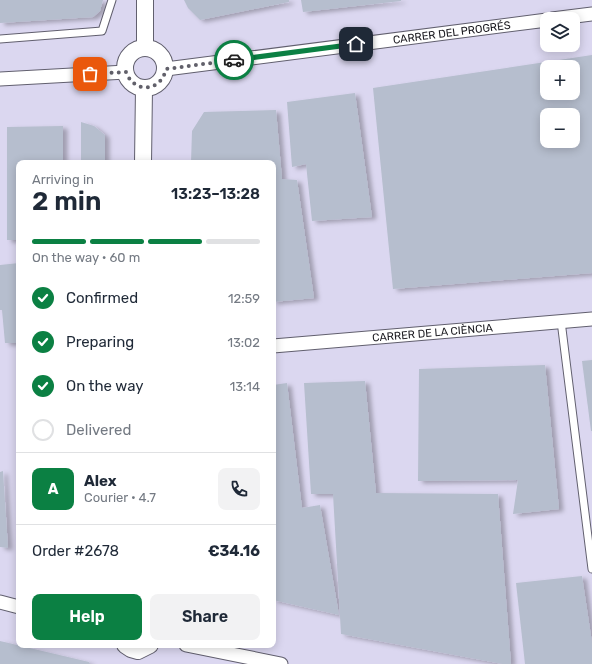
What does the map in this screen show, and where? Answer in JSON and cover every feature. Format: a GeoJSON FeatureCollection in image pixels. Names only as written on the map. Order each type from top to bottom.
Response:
{"type":"FeatureCollection","features":[{"type":"Feature","properties":{"kind":"street"},"geometry":{"type":"LineString","coordinates":[[145,0],[145,48]]}},
{"type":"Feature","properties":{"kind":"street"},"geometry":{"type":"LineString","coordinates":[[580,16],[592,14]]}},
{"type":"Feature","properties":{"kind":"street","name":"CARRER DEL PROGRÉS"},"geometry":{"type":"LineString","coordinates":[[166,69],[540,21]]}},
{"type":"Feature","properties":{"kind":"street"},"geometry":{"type":"LineString","coordinates":[[145,48],[153,49],[164,59],[166,69],[161,81],[154,87],[144,88],[133,84],[128,79],[126,62],[130,55],[136,50],[145,48]]}},
{"type":"Feature","properties":{"kind":"street"},"geometry":{"type":"LineString","coordinates":[[0,79],[126,72]]}},
{"type":"Feature","properties":{"kind":"street"},"geometry":{"type":"LineString","coordinates":[[143,160],[144,88]]}},
{"type":"Feature","properties":{"kind":"street","name":"CARRER DE LA CIÈNCIA"},"geometry":{"type":"LineString","coordinates":[[276,346],[592,319]]}},
{"type":"Feature","properties":{"kind":"street"},"geometry":{"type":"LineString","coordinates":[[0,602],[16,606]]}},
{"type":"Feature","properties":{"kind":"street"},"geometry":{"type":"LineString","coordinates":[[201,648],[281,664]]}},
{"type":"Feature","properties":{"kind":"lane"},"geometry":{"type":"LineString","coordinates":[[0,38],[102,31],[112,0]]}},
{"type":"Feature","properties":{"kind":"lane"},"geometry":{"type":"LineString","coordinates":[[561,321],[592,568]]}},
{"type":"Feature","properties":{"kind":"shaded area"},"geometry":{"type":"Polygon","coordinates":[[[0,0],[592,0],[592,664],[0,664],[0,0]]]}},
{"type":"Feature","properties":{"kind":"building"},"geometry":{"type":"Polygon","coordinates":[[[0,0],[103,0],[100,11],[93,17],[0,23],[0,0]]]}},
{"type":"Feature","properties":{"kind":"building"},"geometry":{"type":"Polygon","coordinates":[[[184,0],[289,0],[289,2],[200,20],[188,8],[184,0]]]}},
{"type":"Feature","properties":{"kind":"building"},"geometry":{"type":"Polygon","coordinates":[[[301,0],[401,0],[401,1],[303,12],[301,0]]]}},
{"type":"Feature","properties":{"kind":"building"},"geometry":{"type":"Polygon","coordinates":[[[592,55],[592,273],[393,289],[373,88],[540,63],[540,100],[580,100],[580,60],[559,60],[592,55]]]}},
{"type":"Feature","properties":{"kind":"building"},"geometry":{"type":"Polygon","coordinates":[[[355,93],[372,217],[312,221],[306,164],[292,167],[287,102],[355,93]]]}},
{"type":"Feature","properties":{"kind":"building"},"geometry":{"type":"Polygon","coordinates":[[[276,110],[282,179],[297,180],[314,298],[276,302],[276,160],[191,160],[192,131],[204,112],[276,110]]]}},
{"type":"Feature","properties":{"kind":"building"},"geometry":{"type":"Polygon","coordinates":[[[81,122],[94,126],[105,135],[105,160],[81,160],[81,122]]]}},
{"type":"Feature","properties":{"kind":"building"},"geometry":{"type":"Polygon","coordinates":[[[63,126],[63,160],[16,160],[16,240],[7,240],[7,127],[63,126]]]}},
{"type":"Feature","properties":{"kind":"building"},"geometry":{"type":"Polygon","coordinates":[[[16,263],[16,343],[5,343],[2,310],[0,310],[0,265],[16,263]]]}},
{"type":"Feature","properties":{"kind":"building"},"geometry":{"type":"Polygon","coordinates":[[[592,360],[592,431],[591,431],[582,361],[592,360]]]}},
{"type":"Feature","properties":{"kind":"building"},"geometry":{"type":"Polygon","coordinates":[[[545,365],[559,509],[513,514],[518,480],[418,481],[419,369],[545,365]]]}},
{"type":"Feature","properties":{"kind":"building"},"geometry":{"type":"Polygon","coordinates":[[[365,381],[376,493],[498,494],[511,664],[503,664],[341,634],[333,494],[311,494],[304,383],[365,381]]]}},
{"type":"Feature","properties":{"kind":"building"},"geometry":{"type":"Polygon","coordinates":[[[287,383],[302,508],[320,505],[339,615],[276,601],[276,385],[287,383]]]}},
{"type":"Feature","properties":{"kind":"building"},"geometry":{"type":"Polygon","coordinates":[[[3,471],[8,548],[0,547],[0,472],[3,471]]]}},
{"type":"Feature","properties":{"kind":"building"},"geometry":{"type":"Polygon","coordinates":[[[582,576],[592,643],[592,664],[525,664],[516,583],[582,576]]]}},
{"type":"Feature","properties":{"kind":"building"},"geometry":{"type":"Polygon","coordinates":[[[0,641],[16,645],[16,648],[30,648],[89,662],[90,664],[0,664],[0,641]]]}},
{"type":"Feature","properties":{"kind":"way so far"},"geometry":{"type":"LineString","coordinates":[[90,74],[126,72],[128,79],[133,84],[144,88],[154,87],[161,81],[166,69],[234,60]]}},
{"type":"Feature","properties":{"kind":"route"},"geometry":{"type":"LineString","coordinates":[[234,60],[356,44]]}}]}
